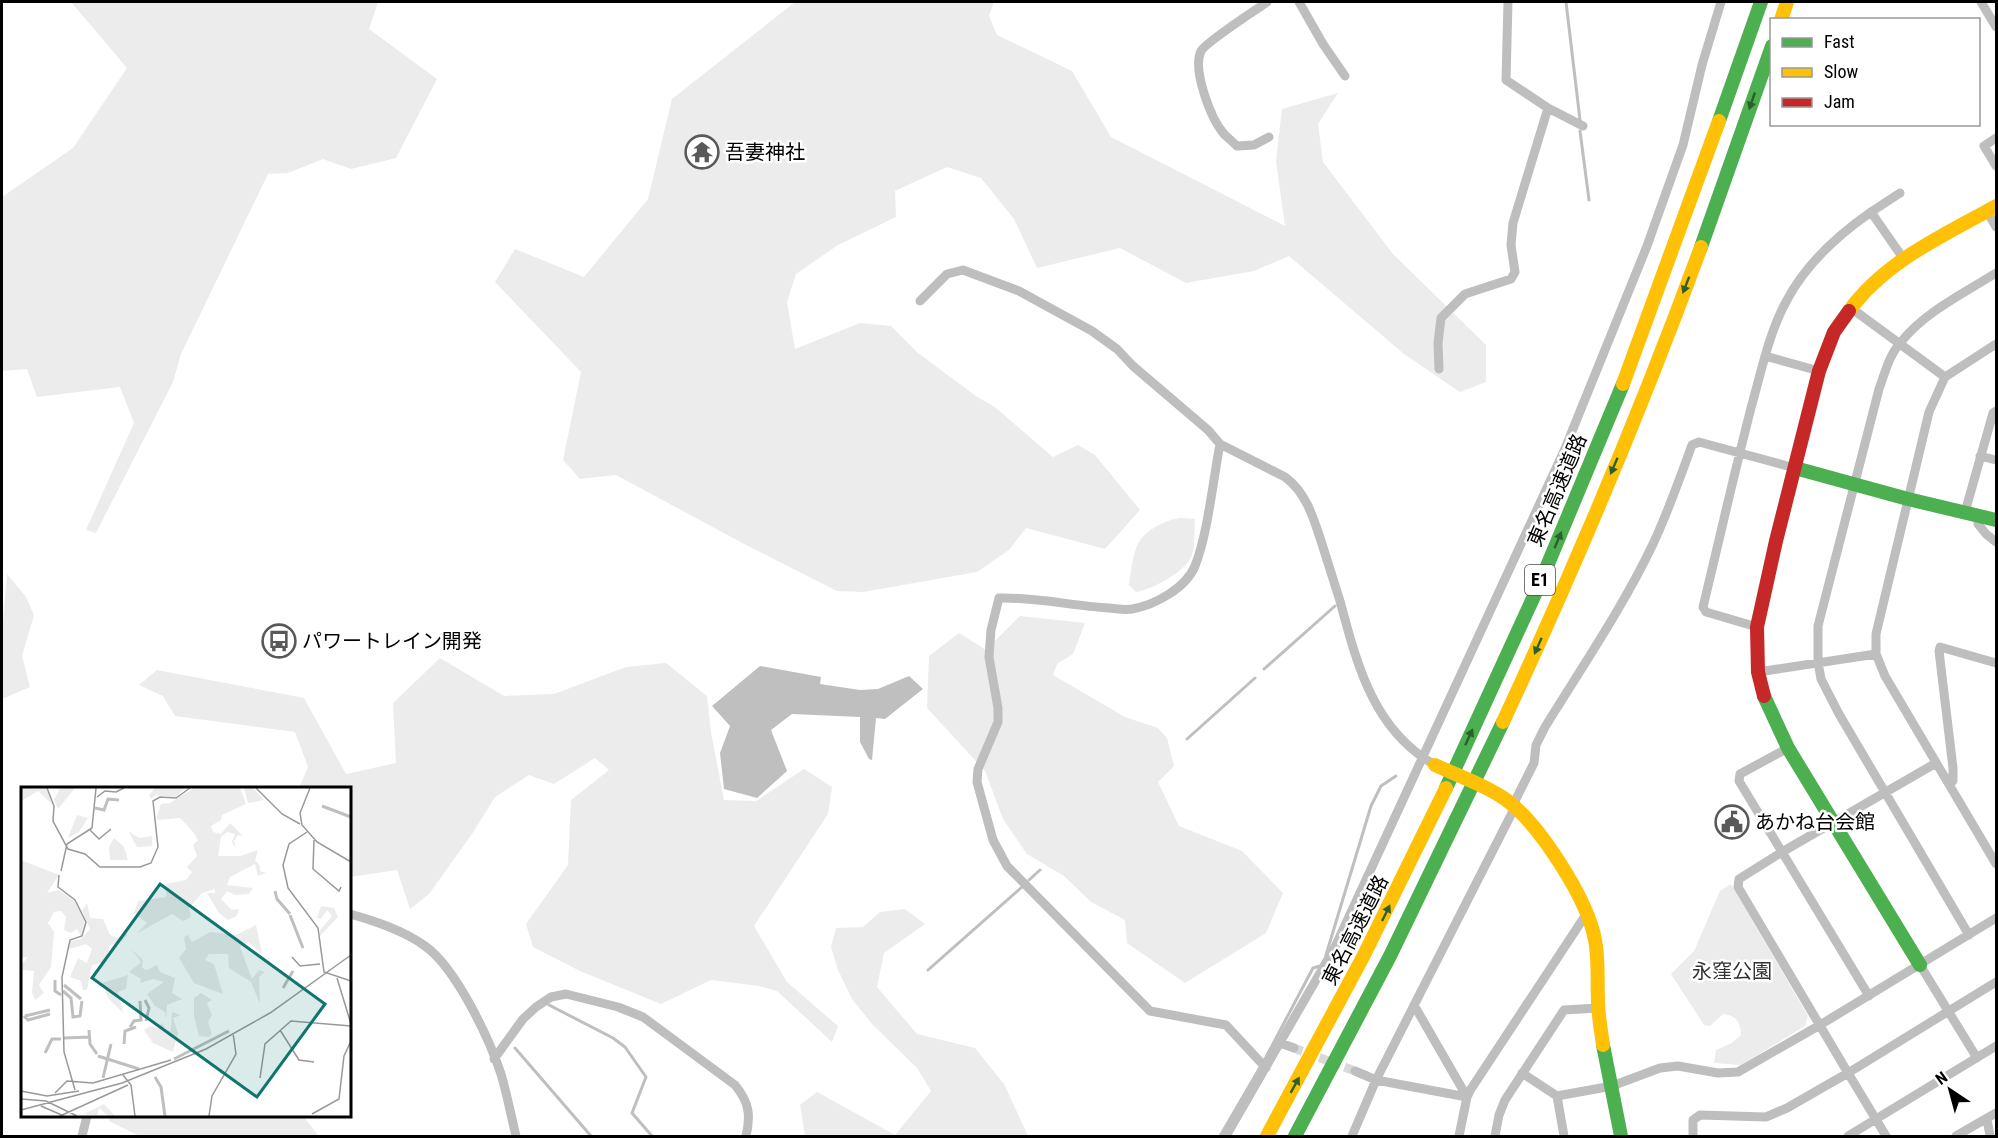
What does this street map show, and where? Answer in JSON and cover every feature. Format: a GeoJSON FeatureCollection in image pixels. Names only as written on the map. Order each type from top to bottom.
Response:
{"type":"FeatureCollection","features":[{"type":"Feature","properties":{"kind":"main road","name":"東名高速道路"},"geometry":{"type":"LineString","coordinates":[[1267,1137],[1381,924],[1549,560],[1618,394],[1680,231],[1761,2]]}},
{"type":"Feature","properties":{"kind":"main road"},"geometry":{"type":"LineString","coordinates":[[1782,18],[1787,2]]}},
{"type":"Feature","properties":{"kind":"main road","name":"E1"},"geometry":{"type":"LineString","coordinates":[[1295,1137],[1407,926],[1567,580],[1642,401],[1700,249],[1770,52]]}},
{"type":"Feature","properties":{"kind":"main road"},"geometry":{"type":"LineString","coordinates":[[1920,965],[1788,748],[1762,692],[1758,672],[1757,627],[1820,371],[1834,332],[1862,293],[1903,258],[1992,208]]}},
{"type":"Feature","properties":{"kind":"main road"},"geometry":{"type":"LineString","coordinates":[[1795,468],[1855,486],[1996,520]]}},
{"type":"Feature","properties":{"kind":"main road"},"geometry":{"type":"LineString","coordinates":[[1435,765],[1495,793],[1514,806],[1531,823],[1587,913],[1595,940],[1598,1008],[1621,1137]]}},
{"type":"Feature","properties":{"kind":"street"},"geometry":{"type":"LineString","coordinates":[[1267,2],[1202,51],[1198,64],[1211,111],[1223,133],[1238,146],[1254,144],[1269,137]]}},
{"type":"Feature","properties":{"kind":"street"},"geometry":{"type":"LineString","coordinates":[[1299,2],[1345,76]]}},
{"type":"Feature","properties":{"kind":"street"},"geometry":{"type":"LineString","coordinates":[[1508,2],[1506,80],[1548,108],[1584,126]]}},
{"type":"Feature","properties":{"kind":"street"},"geometry":{"type":"LineString","coordinates":[[1226,1137],[1335,947],[1520,549],[1598,372],[1683,145],[1702,65],[1721,2]]}},
{"type":"Feature","properties":{"kind":"street"},"geometry":{"type":"LineString","coordinates":[[1981,2],[1996,27]]}},
{"type":"Feature","properties":{"kind":"street"},"geometry":{"type":"LineString","coordinates":[[1988,13],[1996,7]]}},
{"type":"Feature","properties":{"kind":"street"},"geometry":{"type":"LineString","coordinates":[[1439,369],[1438,344],[1441,318],[1466,294],[1511,279],[1515,272],[1511,245],[1513,223],[1548,108]]}},
{"type":"Feature","properties":{"kind":"street"},"geometry":{"type":"LineString","coordinates":[[1996,138],[1984,146],[1996,166]]}},
{"type":"Feature","properties":{"kind":"street"},"geometry":{"type":"LineString","coordinates":[[1757,627],[1706,612],[1703,608],[1765,356],[1786,301],[1822,252],[1849,227],[1900,193]]}},
{"type":"Feature","properties":{"kind":"street"},"geometry":{"type":"LineString","coordinates":[[1992,208],[1996,227]]}},
{"type":"Feature","properties":{"kind":"street"},"geometry":{"type":"LineString","coordinates":[[1871,212],[1903,258]]}},
{"type":"Feature","properties":{"kind":"street"},"geometry":{"type":"LineString","coordinates":[[920,301],[947,274],[963,270],[1019,291],[1092,331],[1117,349],[1220,444],[1285,477],[1294,484],[1304,499],[1337,590],[1359,669],[1371,694],[1393,731],[1422,757],[1435,765]]}},
{"type":"Feature","properties":{"kind":"street"},"geometry":{"type":"LineString","coordinates":[[1969,935],[1821,680],[1818,662],[1818,626],[1888,362],[1900,343],[1918,324],[1996,273]]}},
{"type":"Feature","properties":{"kind":"street"},"geometry":{"type":"LineString","coordinates":[[1851,308],[1945,377]]}},
{"type":"Feature","properties":{"kind":"street"},"geometry":{"type":"LineString","coordinates":[[1996,345],[1945,377],[1929,412],[1876,634],[1876,654],[1885,676],[1936,763],[1993,851],[1996,864]]}},
{"type":"Feature","properties":{"kind":"street"},"geometry":{"type":"LineString","coordinates":[[1765,356],[1820,371]]}},
{"type":"Feature","properties":{"kind":"street"},"geometry":{"type":"LineString","coordinates":[[1965,512],[1993,413],[1996,411]]}},
{"type":"Feature","properties":{"kind":"street"},"geometry":{"type":"LineString","coordinates":[[1352,1137],[1376,1080],[1514,806],[1534,763],[1536,745],[1545,727],[1619,606],[1652,545],[1668,510],[1692,445],[1699,442],[1795,468]]}},
{"type":"Feature","properties":{"kind":"street"},"geometry":{"type":"LineString","coordinates":[[1220,444],[1203,534],[1194,567],[1185,580],[1171,592],[1155,601],[1132,609],[1021,597],[999,598],[991,630],[989,657],[998,708],[998,722],[978,769],[977,782],[993,840],[1007,866],[1150,1011],[1226,1025],[1266,1068]]}},
{"type":"Feature","properties":{"kind":"street"},"geometry":{"type":"LineString","coordinates":[[1980,456],[1996,460]]}},
{"type":"Feature","properties":{"kind":"street"},"geometry":{"type":"LineString","coordinates":[[1980,516],[1978,524],[1996,542]]}},
{"type":"Feature","properties":{"kind":"street"},"geometry":{"type":"LineString","coordinates":[[1949,784],[1953,781],[1953,768],[1940,646],[1996,663]]}},
{"type":"Feature","properties":{"kind":"street"},"geometry":{"type":"LineString","coordinates":[[1758,672],[1876,654]]}},
{"type":"Feature","properties":{"kind":"street"},"geometry":{"type":"LineString","coordinates":[[1788,748],[1740,774],[1739,781],[1869,996]]}},
{"type":"Feature","properties":{"kind":"street"},"geometry":{"type":"LineString","coordinates":[[1886,1137],[1738,887],[1739,879],[1936,763]]}},
{"type":"Feature","properties":{"kind":"street"},"geometry":{"type":"LineString","coordinates":[[1459,1137],[1467,1097],[1587,913]]}},
{"type":"Feature","properties":{"kind":"street"},"geometry":{"type":"LineString","coordinates":[[351,914],[395,929],[425,946],[443,963],[459,986],[501,1074],[516,1137]]}},
{"type":"Feature","properties":{"kind":"street"},"geometry":{"type":"LineString","coordinates":[[1522,1073],[1557,1096],[1612,1086],[1660,1068],[1678,1066],[1718,1073],[1738,1072],[1869,996],[1996,918]]}},
{"type":"Feature","properties":{"kind":"street"},"geometry":{"type":"LineString","coordinates":[[1920,965],[1977,1058]]}},
{"type":"Feature","properties":{"kind":"street"},"geometry":{"type":"LineString","coordinates":[[1693,1137],[1694,1120],[1700,1115],[1766,1117],[1787,1108],[1996,982]]}},
{"type":"Feature","properties":{"kind":"street"},"geometry":{"type":"LineString","coordinates":[[494,1059],[524,1019],[551,997],[566,993],[618,1007],[643,1017],[735,1085],[746,1098],[749,1123],[746,1137]]}},
{"type":"Feature","properties":{"kind":"street"},"geometry":{"type":"LineString","coordinates":[[1414,1005],[1467,1097]]}},
{"type":"Feature","properties":{"kind":"street"},"geometry":{"type":"LineString","coordinates":[[1495,1137],[1499,1115],[1505,1100],[1564,1010],[1598,1008]]}},
{"type":"Feature","properties":{"kind":"street"},"geometry":{"type":"LineString","coordinates":[[1280,1043],[1294,1048]]}},
{"type":"Feature","properties":{"kind":"street"},"geometry":{"type":"LineString","coordinates":[[1848,1137],[1996,1046]]}},
{"type":"Feature","properties":{"kind":"street"},"geometry":{"type":"LineString","coordinates":[[1355,1071],[1376,1080],[1467,1097]]}},
{"type":"Feature","properties":{"kind":"street"},"geometry":{"type":"LineString","coordinates":[[1557,1096],[1564,1137]]}},
{"type":"Feature","properties":{"kind":"street"},"geometry":{"type":"LineString","coordinates":[[1956,1137],[1996,1113]]}},
{"type":"Feature","properties":{"kind":"street"},"geometry":{"type":"LineString","coordinates":[[82,1137],[87,1117]]}},
{"type":"Feature","properties":{"kind":"street"},"geometry":{"type":"LineString","coordinates":[[1988,1119],[1990,1137]]}},
{"type":"Feature","properties":{"kind":"green space"},"geometry":{"type":"Polygon","coordinates":[[[71,2],[378,2],[369,29],[437,79],[396,158],[351,169],[323,159],[288,173],[268,174],[181,354],[173,382],[96,533],[86,530],[134,423],[120,387],[37,397],[27,369],[2,371],[2,197],[73,148],[127,68],[71,2]]]}},
{"type":"Feature","properties":{"kind":"green space"},"geometry":{"type":"Polygon","coordinates":[[[795,2],[994,2],[989,16],[997,35],[1072,71],[1111,137],[1285,226],[1276,161],[1282,109],[1338,93],[1318,124],[1323,162],[1393,254],[1486,345],[1486,382],[1460,392],[1404,354],[1289,256],[1254,271],[1186,283],[1120,248],[1037,268],[1014,219],[981,178],[947,167],[895,191],[896,217],[838,245],[796,274],[787,302],[795,349],[860,323],[891,326],[918,353],[996,408],[1053,457],[1078,445],[1095,455],[1140,510],[1105,549],[1026,528],[1009,550],[977,572],[863,592],[837,591],[616,475],[580,479],[563,460],[581,372],[495,282],[515,249],[584,277],[648,199],[672,99],[795,2]]]}},
{"type":"Feature","properties":{"kind":"green space"},"geometry":{"type":"Polygon","coordinates":[[[1180,518],[1195,519],[1193,553],[1188,563],[1167,579],[1136,592],[1129,585],[1137,546],[1155,527],[1180,518]]]}},
{"type":"Feature","properties":{"kind":"green space"},"geometry":{"type":"Polygon","coordinates":[[[7,574],[26,597],[34,615],[22,656],[30,687],[2,699],[2,633],[7,574]]]}},
{"type":"Feature","properties":{"kind":"green space"},"geometry":{"type":"Polygon","coordinates":[[[1020,616],[1085,623],[1073,654],[1057,664],[1053,675],[1125,717],[1158,728],[1167,738],[1174,766],[1158,782],[1179,826],[1242,851],[1283,893],[1266,933],[1185,983],[1127,943],[1125,920],[1091,902],[1064,876],[1027,854],[1003,819],[985,771],[927,708],[929,656],[959,633],[986,650],[1020,616]]]}},
{"type":"Feature","properties":{"kind":"green space"},"geometry":{"type":"Polygon","coordinates":[[[440,658],[504,696],[554,694],[626,667],[666,663],[707,696],[711,732],[724,800],[756,801],[804,769],[832,787],[828,814],[754,926],[787,982],[838,1026],[832,1042],[777,991],[759,986],[711,980],[661,1004],[580,971],[533,947],[526,924],[568,865],[571,800],[609,770],[595,758],[554,784],[529,775],[495,797],[429,894],[410,909],[397,870],[351,877],[351,787],[299,787],[308,767],[295,732],[175,716],[163,696],[139,685],[157,670],[304,698],[346,774],[396,763],[393,703],[440,658]]]}},
{"type":"Feature","properties":{"kind":"green space","name":"永窪公園"},"geometry":{"type":"Polygon","coordinates":[[[1731,884],[1808,1016],[1805,1026],[1741,1065],[1714,1063],[1716,1050],[1732,1043],[1741,1035],[1737,1020],[1723,1014],[1710,1026],[1704,1025],[1671,974],[1694,951],[1720,891],[1731,884]]]}},
{"type":"Feature","properties":{"kind":"green space"},"geometry":{"type":"Polygon","coordinates":[[[905,909],[925,924],[884,953],[877,987],[917,1034],[975,1048],[1004,1084],[1028,1136],[805,1136],[800,1105],[817,1092],[895,1135],[931,1091],[917,1068],[872,1024],[852,999],[838,970],[831,947],[836,928],[863,927],[880,912],[905,909]]]}},
{"type":"Feature","properties":{"kind":"green space"},"geometry":{"type":"Polygon","coordinates":[[[110,1117],[304,1117],[319,1136],[139,1136],[109,1121],[110,1117]]]}},
{"type":"Feature","properties":{"kind":"shaded area"},"geometry":{"type":"Polygon","coordinates":[[[760,666],[821,677],[820,684],[860,690],[878,689],[909,676],[923,689],[885,719],[876,718],[872,760],[869,759],[860,742],[860,717],[792,714],[771,730],[787,771],[757,798],[724,789],[720,753],[730,726],[712,706],[760,666]]]}},
{"type":"Feature","properties":{"kind":"waterway"},"geometry":{"type":"LineString","coordinates":[[1566,2],[1580,120]]}},
{"type":"Feature","properties":{"kind":"waterway"},"geometry":{"type":"LineString","coordinates":[[1580,131],[1589,200]]}},
{"type":"Feature","properties":{"kind":"waterway"},"geometry":{"type":"LineString","coordinates":[[1264,669],[1335,606]]}},
{"type":"Feature","properties":{"kind":"waterway"},"geometry":{"type":"LineString","coordinates":[[1187,739],[1255,678]]}},
{"type":"Feature","properties":{"kind":"waterway"},"geometry":{"type":"LineString","coordinates":[[1326,955],[1371,806],[1381,786],[1396,776]]}},
{"type":"Feature","properties":{"kind":"waterway"},"geometry":{"type":"LineString","coordinates":[[1029,880],[1040,870]]}},
{"type":"Feature","properties":{"kind":"waterway"},"geometry":{"type":"LineString","coordinates":[[928,970],[1022,887]]}},
{"type":"Feature","properties":{"kind":"waterway"},"geometry":{"type":"LineString","coordinates":[[1220,1136],[1266,1057],[1313,968],[1320,966]]}},
{"type":"Feature","properties":{"kind":"waterway"},"geometry":{"type":"LineString","coordinates":[[549,1005],[613,1038],[625,1047],[646,1077],[632,1113],[652,1136]]}},
{"type":"Feature","properties":{"kind":"waterway"},"geometry":{"type":"LineString","coordinates":[[515,1048],[591,1136]]}},
{"type":"Feature","properties":{"kind":"tunnel"},"geometry":{"type":"LineString","coordinates":[[1294,1048],[1355,1071]]}},
{"type":"Feature","properties":{"kind":"traffic: fast"},"geometry":{"type":"LineString","coordinates":[[1719,121],[1761,2]]}},
{"type":"Feature","properties":{"kind":"traffic: fast"},"geometry":{"type":"LineString","coordinates":[[1701,247],[1770,52]]}},
{"type":"Feature","properties":{"kind":"traffic: fast"},"geometry":{"type":"LineString","coordinates":[[1446,788],[1540,583],[1623,384]]}},
{"type":"Feature","properties":{"kind":"traffic: fast"},"geometry":{"type":"LineString","coordinates":[[1795,468],[1996,520]]}},
{"type":"Feature","properties":{"kind":"traffic: fast"},"geometry":{"type":"LineString","coordinates":[[1764,696],[1788,748],[1920,965]]}},
{"type":"Feature","properties":{"kind":"traffic: fast"},"geometry":{"type":"LineString","coordinates":[[1295,1136],[1390,956],[1503,722]]}},
{"type":"Feature","properties":{"kind":"traffic: fast"},"geometry":{"type":"LineString","coordinates":[[1603,1045],[1621,1136]]}},
{"type":"Feature","properties":{"kind":"traffic: slow"},"geometry":{"type":"LineString","coordinates":[[1782,18],[1787,2]]}},
{"type":"Feature","properties":{"kind":"traffic: slow"},"geometry":{"type":"LineString","coordinates":[[1623,384],[1719,121]]}},
{"type":"Feature","properties":{"kind":"traffic: slow"},"geometry":{"type":"LineString","coordinates":[[1849,311],[1863,293],[1897,264],[1936,239],[1996,206]]}},
{"type":"Feature","properties":{"kind":"traffic: slow"},"geometry":{"type":"LineString","coordinates":[[1503,722],[1607,487],[1701,247]]}},
{"type":"Feature","properties":{"kind":"traffic: slow"},"geometry":{"type":"LineString","coordinates":[[1435,765],[1505,799],[1532,826],[1560,864],[1591,923],[1595,940],[1598,1011],[1603,1045]]}},
{"type":"Feature","properties":{"kind":"traffic: slow"},"geometry":{"type":"LineString","coordinates":[[1267,1136],[1364,955],[1446,788]]}},
{"type":"Feature","properties":{"kind":"traffic: jam"},"geometry":{"type":"LineString","coordinates":[[1764,696],[1758,672],[1757,627],[1819,371],[1834,332],[1849,311]]}},
{"type":"Feature","properties":{"kind":"place","name":"吾妻神社"},"geometry":{"type":"Point","coordinates":[702,152]}},
{"type":"Feature","properties":{"kind":"place","name":"パワートレイン開発"},"geometry":{"type":"Point","coordinates":[279,641]}},
{"type":"Feature","properties":{"kind":"place","name":"あかね台会館"},"geometry":{"type":"Point","coordinates":[1732,822]}}]}
